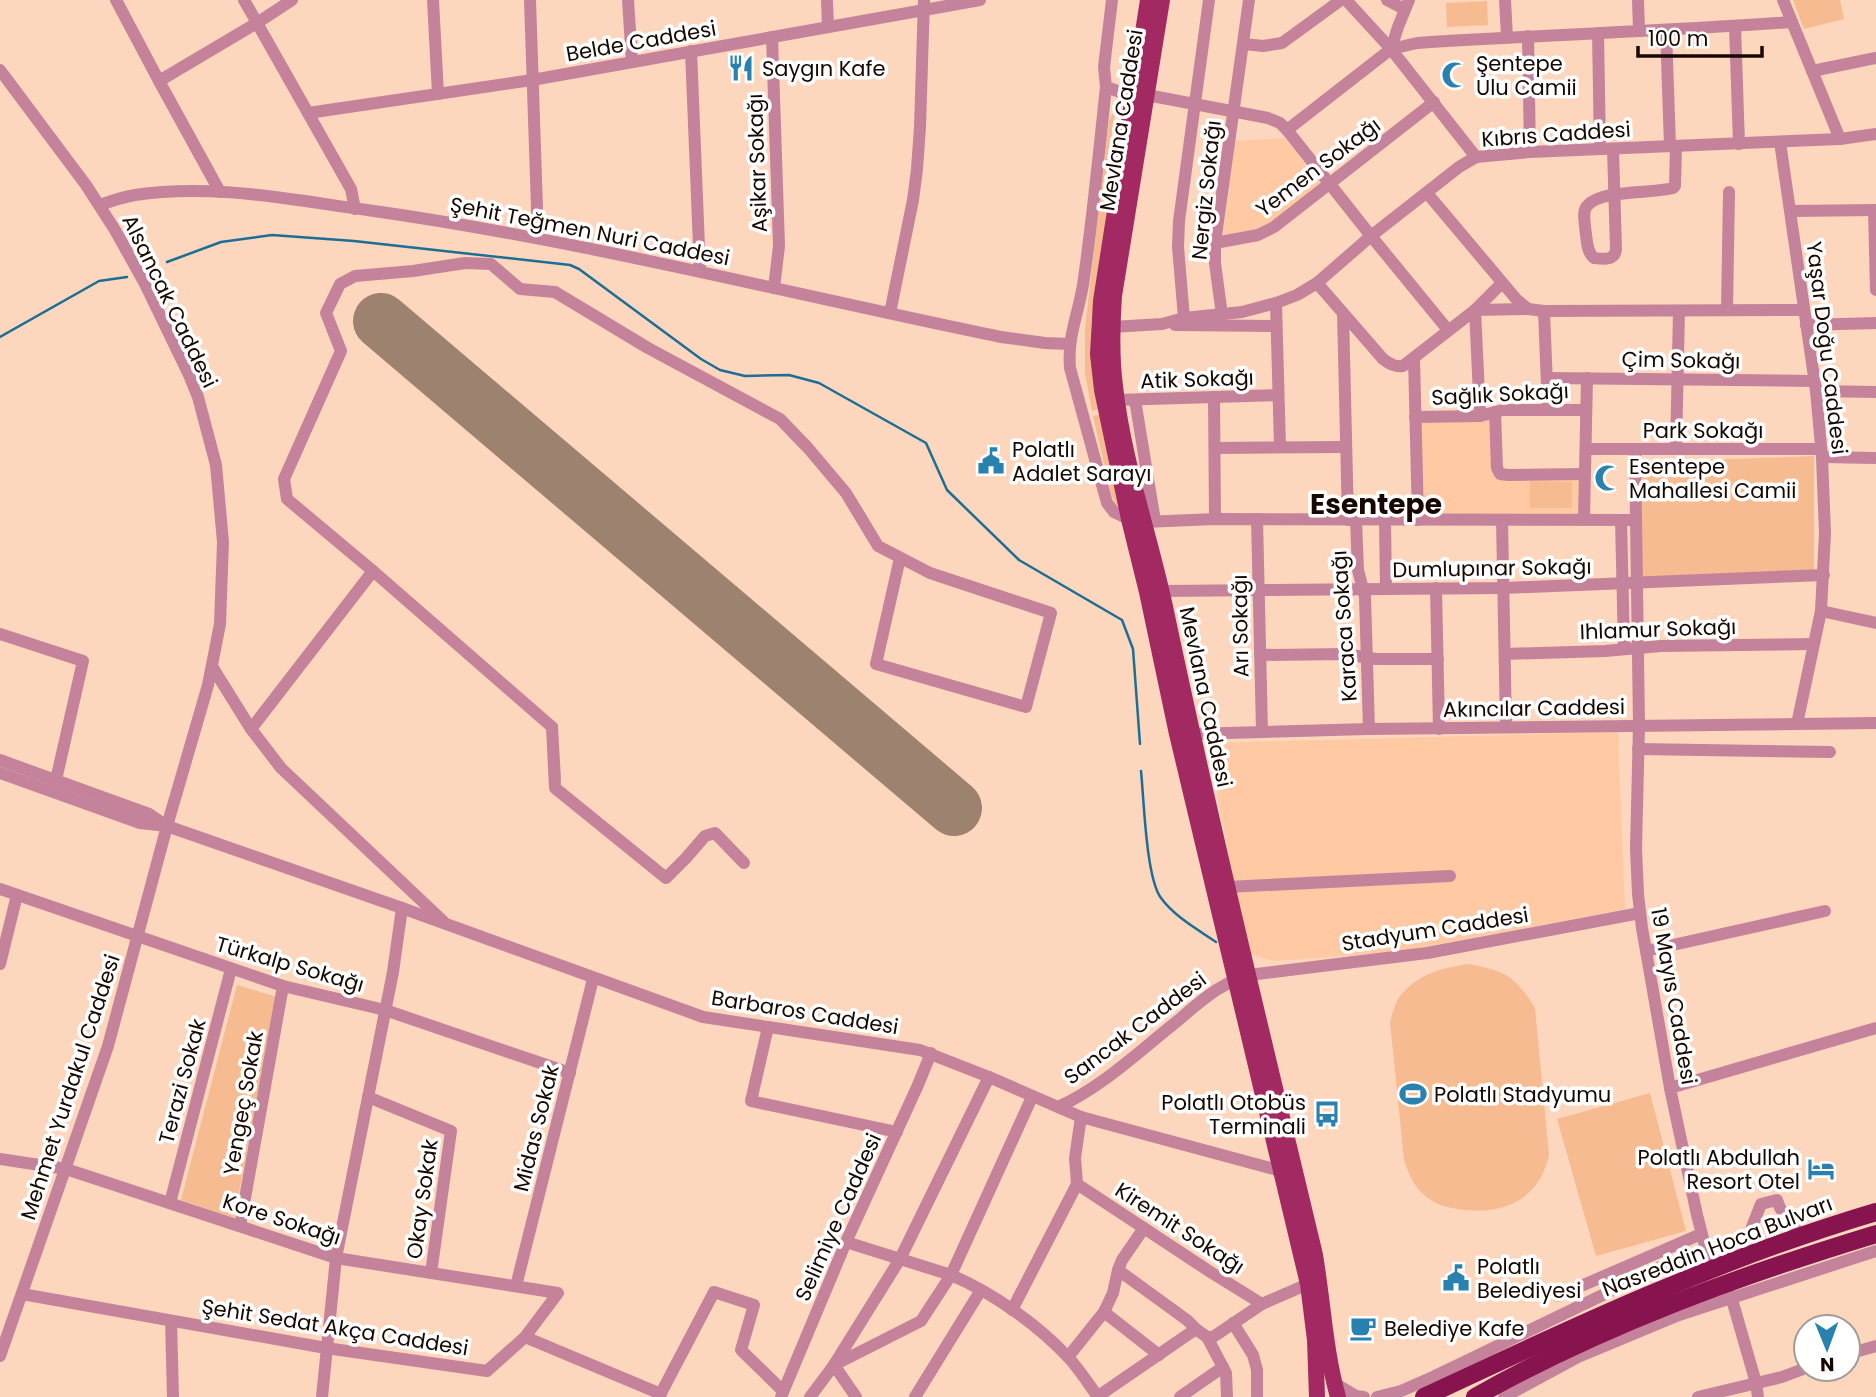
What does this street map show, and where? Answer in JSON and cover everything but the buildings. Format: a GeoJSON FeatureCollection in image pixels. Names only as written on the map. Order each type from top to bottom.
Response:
{"type":"FeatureCollection","features":[{"type":"Feature","properties":{"kind":"highway","name":"Nasreddin Hoca Bulvarı"},"geometry":{"type":"LineString","coordinates":[[1424,1397],[1543,1332],[1646,1295],[1709,1260],[1801,1236],[1876,1212]]}},
{"type":"Feature","properties":{"kind":"highway","name":"Nasreddin Hoca Bulvarı"},"geometry":{"type":"LineString","coordinates":[[1475,1397],[1591,1339],[1728,1291],[1817,1252],[1876,1234]]}},
{"type":"Feature","properties":{"kind":"main road","name":"Mevlana Caddesi"},"geometry":{"type":"LineString","coordinates":[[1148,0],[1140,95],[1116,275],[1112,363],[1117,400],[1281,1171],[1308,1284],[1315,1340],[1317,1397]]}},
{"type":"Feature","properties":{"kind":"main road","name":"Mevlana Caddesi"},"geometry":{"type":"LineString","coordinates":[[1162,0],[1104,274],[1098,338],[1102,390],[1162,592],[1227,887],[1241,977],[1315,1255],[1330,1369],[1336,1390]]}},
{"type":"Feature","properties":{"kind":"street"},"geometry":{"type":"LineString","coordinates":[[116,0],[220,192]]}},
{"type":"Feature","properties":{"kind":"street"},"geometry":{"type":"LineString","coordinates":[[244,0],[351,189],[355,209]]}},
{"type":"Feature","properties":{"kind":"street"},"geometry":{"type":"LineString","coordinates":[[159,81],[292,0]]}},
{"type":"Feature","properties":{"kind":"street"},"geometry":{"type":"LineString","coordinates":[[433,0],[438,94]]}},
{"type":"Feature","properties":{"kind":"street"},"geometry":{"type":"LineString","coordinates":[[530,0],[538,238]]}},
{"type":"Feature","properties":{"kind":"street"},"geometry":{"type":"LineString","coordinates":[[628,0],[632,62]]}},
{"type":"Feature","properties":{"kind":"street"},"geometry":{"type":"LineString","coordinates":[[827,0],[828,27]]}},
{"type":"Feature","properties":{"kind":"street","name":"Belde Caddesi"},"geometry":{"type":"LineString","coordinates":[[309,113],[532,80],[828,27],[925,6],[980,0]]}},
{"type":"Feature","properties":{"kind":"street"},"geometry":{"type":"LineString","coordinates":[[1112,0],[1104,67],[1106,87],[1084,281],[1069,344],[1070,368],[1107,503],[1114,512],[1143,521],[1635,520]]}},
{"type":"Feature","properties":{"kind":"street"},"geometry":{"type":"LineString","coordinates":[[1184,318],[1178,234],[1209,0]]}},
{"type":"Feature","properties":{"kind":"street","name":"Nergiz Sokağı"},"geometry":{"type":"LineString","coordinates":[[1222,315],[1215,243],[1249,0]]}},
{"type":"Feature","properties":{"kind":"street"},"geometry":{"type":"LineString","coordinates":[[1244,44],[1263,46],[1282,43],[1343,0],[1391,49],[1476,157]]}},
{"type":"Feature","properties":{"kind":"street"},"geometry":{"type":"LineString","coordinates":[[1387,0],[1407,5],[1391,49]]}},
{"type":"Feature","properties":{"kind":"street"},"geometry":{"type":"LineString","coordinates":[[1505,0],[1507,37]]}},
{"type":"Feature","properties":{"kind":"street"},"geometry":{"type":"LineString","coordinates":[[1638,0],[1639,31]]}},
{"type":"Feature","properties":{"kind":"street"},"geometry":{"type":"LineString","coordinates":[[1783,0],[1840,139]]}},
{"type":"Feature","properties":{"kind":"street"},"geometry":{"type":"LineString","coordinates":[[890,313],[917,169],[925,6]]}},
{"type":"Feature","properties":{"kind":"street"},"geometry":{"type":"LineString","coordinates":[[1287,130],[1391,49],[1417,43],[1792,22]]}},
{"type":"Feature","properties":{"kind":"street"},"geometry":{"type":"LineString","coordinates":[[1735,26],[1739,144]]}},
{"type":"Feature","properties":{"kind":"street"},"geometry":{"type":"LineString","coordinates":[[1598,33],[1606,149],[1614,194],[1616,253],[1608,258],[1594,258],[1589,253],[1584,211],[1590,203],[1614,194],[1675,186],[1666,30]]}},
{"type":"Feature","properties":{"kind":"street"},"geometry":{"type":"LineString","coordinates":[[1528,36],[1530,152]]}},
{"type":"Feature","properties":{"kind":"street","name":"Aşikar Sokağı"},"geometry":{"type":"LineString","coordinates":[[772,37],[779,246],[774,288]]}},
{"type":"Feature","properties":{"kind":"street"},"geometry":{"type":"LineString","coordinates":[[691,51],[700,271]]}},
{"type":"Feature","properties":{"kind":"street"},"geometry":{"type":"LineString","coordinates":[[1812,71],[1876,58]]}},
{"type":"Feature","properties":{"kind":"street","name":"Alsancak Caddesi"},"geometry":{"type":"LineString","coordinates":[[0,70],[100,205],[131,258],[189,375],[198,397],[216,465],[223,542],[220,624],[213,668],[167,826]]}},
{"type":"Feature","properties":{"kind":"street"},"geometry":{"type":"LineString","coordinates":[[1106,87],[1115,92],[1234,111],[1280,123],[1448,330]]}},
{"type":"Feature","properties":{"kind":"street","name":"Yemen Sokağı"},"geometry":{"type":"LineString","coordinates":[[1215,243],[1268,232],[1434,102]]}},
{"type":"Feature","properties":{"kind":"street","name":"Kıbrıs Caddesi"},"geometry":{"type":"LineString","coordinates":[[1162,324],[1184,318],[1222,315],[1276,303],[1297,295],[1317,283],[1371,236],[1459,167],[1476,157],[1530,152],[1840,139],[1876,134]]}},
{"type":"Feature","properties":{"kind":"street","name":"Yaşar Doğu Caddesi"},"geometry":{"type":"LineString","coordinates":[[1780,142],[1815,386],[1822,453],[1825,533],[1821,611],[1797,724]]}},
{"type":"Feature","properties":{"kind":"street","name":"Şehit Teğmen Nuri Caddesi"},"geometry":{"type":"LineString","coordinates":[[100,205],[134,195],[220,192],[431,219],[700,271],[1001,337],[1069,344]]}},
{"type":"Feature","properties":{"kind":"street"},"geometry":{"type":"LineString","coordinates":[[1427,192],[1502,283],[1528,309]]}},
{"type":"Feature","properties":{"kind":"street"},"geometry":{"type":"LineString","coordinates":[[1727,310],[1729,192]]}},
{"type":"Feature","properties":{"kind":"street"},"geometry":{"type":"LineString","coordinates":[[1790,211],[1875,210],[1876,290]]}},
{"type":"Feature","properties":{"kind":"street"},"geometry":{"type":"LineString","coordinates":[[555,780],[552,727],[287,499],[284,479],[341,351],[326,313],[340,284],[355,276],[465,263],[491,264],[520,289],[555,292],[648,348],[780,419],[846,493],[878,546],[930,573],[1051,613],[1026,708],[876,664],[900,558]]}},
{"type":"Feature","properties":{"kind":"street"},"geometry":{"type":"LineString","coordinates":[[1317,283],[1383,359],[1394,366],[1409,362],[1475,310],[1502,283]]}},
{"type":"Feature","properties":{"kind":"street"},"geometry":{"type":"LineString","coordinates":[[1276,303],[1280,447]]}},
{"type":"Feature","properties":{"kind":"street"},"geometry":{"type":"LineString","coordinates":[[1475,310],[1804,310]]}},
{"type":"Feature","properties":{"kind":"street"},"geometry":{"type":"LineString","coordinates":[[1475,310],[1480,416]]}},
{"type":"Feature","properties":{"kind":"street"},"geometry":{"type":"LineString","coordinates":[[1545,311],[1548,410]]}},
{"type":"Feature","properties":{"kind":"street"},"geometry":{"type":"LineString","coordinates":[[1676,449],[1679,311]]}},
{"type":"Feature","properties":{"kind":"street","name":"Karaca Sokağı"},"geometry":{"type":"LineString","coordinates":[[1343,313],[1346,447],[1358,570],[1364,590],[1369,729]]}},
{"type":"Feature","properties":{"kind":"street"},"geometry":{"type":"LineString","coordinates":[[1806,325],[1876,323]]}},
{"type":"Feature","properties":{"kind":"street","name":"Kıbrıs Caddesi"},"geometry":{"type":"LineString","coordinates":[[1112,327],[1162,324],[1276,326]]}},
{"type":"Feature","properties":{"kind":"street"},"geometry":{"type":"LineString","coordinates":[[1409,362],[1415,417],[1418,520]]}},
{"type":"Feature","properties":{"kind":"street","name":"Çim Sokağı"},"geometry":{"type":"LineString","coordinates":[[1546,378],[1678,380],[1815,386],[1876,392]]}},
{"type":"Feature","properties":{"kind":"street"},"geometry":{"type":"LineString","coordinates":[[1584,519],[1587,379]]}},
{"type":"Feature","properties":{"kind":"street","name":"Atik Sokağı"},"geometry":{"type":"LineString","coordinates":[[1117,400],[1278,396]]}},
{"type":"Feature","properties":{"kind":"street"},"geometry":{"type":"LineString","coordinates":[[1214,397],[1216,519]]}},
{"type":"Feature","properties":{"kind":"street"},"geometry":{"type":"LineString","coordinates":[[1135,400],[1143,521]]}},
{"type":"Feature","properties":{"kind":"street","name":"Sağlık Sokağı"},"geometry":{"type":"LineString","coordinates":[[1415,417],[1586,410]]}},
{"type":"Feature","properties":{"kind":"street"},"geometry":{"type":"LineString","coordinates":[[1495,412],[1497,468],[1500,474],[1585,474]]}},
{"type":"Feature","properties":{"kind":"street"},"geometry":{"type":"LineString","coordinates":[[1215,448],[1346,447]]}},
{"type":"Feature","properties":{"kind":"street","name":"Park Sokağı"},"geometry":{"type":"LineString","coordinates":[[1586,449],[1822,453],[1876,458]]}},
{"type":"Feature","properties":{"kind":"street"},"geometry":{"type":"LineString","coordinates":[[1630,583],[1635,520],[1635,449]]}},
{"type":"Feature","properties":{"kind":"street","name":"Arı Sokağı"},"geometry":{"type":"LineString","coordinates":[[1257,519],[1262,731]]}},
{"type":"Feature","properties":{"kind":"street"},"geometry":{"type":"LineString","coordinates":[[1385,520],[1386,589]]}},
{"type":"Feature","properties":{"kind":"street"},"geometry":{"type":"LineString","coordinates":[[1502,520],[1506,727]]}},
{"type":"Feature","properties":{"kind":"street"},"geometry":{"type":"LineString","coordinates":[[1621,520],[1630,583]]}},
{"type":"Feature","properties":{"kind":"street"},"geometry":{"type":"LineString","coordinates":[[251,729],[373,571]]}},
{"type":"Feature","properties":{"kind":"street","name":"Dumlupınar Sokağı"},"geometry":{"type":"LineString","coordinates":[[1162,592],[1504,588],[1824,575]]}},
{"type":"Feature","properties":{"kind":"street","name":"19 Mayıs Caddesi"},"geometry":{"type":"LineString","coordinates":[[1630,583],[1631,648],[1639,725],[1636,849],[1640,913],[1670,1088],[1709,1260]]}},
{"type":"Feature","properties":{"kind":"street"},"geometry":{"type":"LineString","coordinates":[[1436,589],[1439,729]]}},
{"type":"Feature","properties":{"kind":"street"},"geometry":{"type":"LineString","coordinates":[[1821,611],[1876,623]]}},
{"type":"Feature","properties":{"kind":"street"},"geometry":{"type":"LineString","coordinates":[[0,634],[83,661],[57,780]]}},
{"type":"Feature","properties":{"kind":"street","name":"Ihlamur Sokağı"},"geometry":{"type":"LineString","coordinates":[[1505,654],[1813,644]]}},
{"type":"Feature","properties":{"kind":"street"},"geometry":{"type":"LineString","coordinates":[[1260,655],[1345,654],[1387,659],[1438,659]]}},
{"type":"Feature","properties":{"kind":"street"},"geometry":{"type":"LineString","coordinates":[[213,668],[251,729],[281,768],[448,926]]}},
{"type":"Feature","properties":{"kind":"street","name":"Akıncılar Caddesi"},"geometry":{"type":"LineString","coordinates":[[1192,734],[1369,729],[1876,723]]}},
{"type":"Feature","properties":{"kind":"street"},"geometry":{"type":"LineString","coordinates":[[552,727],[555,788],[666,878],[705,836],[715,833],[744,863]]}},
{"type":"Feature","properties":{"kind":"street"},"geometry":{"type":"LineString","coordinates":[[1638,749],[1830,752]]}},
{"type":"Feature","properties":{"kind":"street","name":"Barbaros Caddesi"},"geometry":{"type":"LineString","coordinates":[[0,760],[149,814],[167,826]]}},
{"type":"Feature","properties":{"kind":"street","name":"Barbaros Caddesi"},"geometry":{"type":"LineString","coordinates":[[0,773],[140,823],[167,826],[703,1017],[931,1053],[1081,1117],[1281,1171]]}},
{"type":"Feature","properties":{"kind":"street","name":"Mehmet Yurdakul Caddesi"},"geometry":{"type":"LineString","coordinates":[[0,1356],[108,1046],[167,826]]}},
{"type":"Feature","properties":{"kind":"street"},"geometry":{"type":"LineString","coordinates":[[1227,887],[1450,876]]}},
{"type":"Feature","properties":{"kind":"street","name":"Türkalp Sokağı"},"geometry":{"type":"LineString","coordinates":[[0,889],[283,986],[385,1010],[570,1073]]}},
{"type":"Feature","properties":{"kind":"street"},"geometry":{"type":"LineString","coordinates":[[0,964],[17,895]]}},
{"type":"Feature","properties":{"kind":"street"},"geometry":{"type":"LineString","coordinates":[[322,1397],[336,1258],[385,1010],[402,908]]}},
{"type":"Feature","properties":{"kind":"street"},"geometry":{"type":"LineString","coordinates":[[1646,951],[1825,911]]}},
{"type":"Feature","properties":{"kind":"street","name":"Stadyum Caddesi"},"geometry":{"type":"LineString","coordinates":[[1241,977],[1427,953],[1640,913]]}},
{"type":"Feature","properties":{"kind":"street","name":"Terazi Sokak"},"geometry":{"type":"LineString","coordinates":[[170,1203],[231,969]]}},
{"type":"Feature","properties":{"kind":"street","name":"Sancak Caddesi"},"geometry":{"type":"LineString","coordinates":[[1058,1107],[1099,1084],[1198,1004],[1241,977]]}},
{"type":"Feature","properties":{"kind":"street","name":"Midas Sokak"},"geometry":{"type":"LineString","coordinates":[[516,1286],[593,979]]}},
{"type":"Feature","properties":{"kind":"street","name":"Yengeç Sokak"},"geometry":{"type":"LineString","coordinates":[[240,1226],[283,986]]}},
{"type":"Feature","properties":{"kind":"street"},"geometry":{"type":"LineString","coordinates":[[768,1027],[751,1101],[897,1132]]}},
{"type":"Feature","properties":{"kind":"street"},"geometry":{"type":"LineString","coordinates":[[1670,1088],[1876,1028]]}},
{"type":"Feature","properties":{"kind":"street","name":"Selimiye Caddesi"},"geometry":{"type":"LineString","coordinates":[[782,1394],[846,1242],[931,1053]]}},
{"type":"Feature","properties":{"kind":"street"},"geometry":{"type":"LineString","coordinates":[[810,1397],[834,1365],[900,1259],[989,1077]]}},
{"type":"Feature","properties":{"kind":"street","name":"Okay Sokak"},"geometry":{"type":"LineString","coordinates":[[368,1097],[451,1131],[431,1273]]}},
{"type":"Feature","properties":{"kind":"street"},"geometry":{"type":"LineString","coordinates":[[834,1365],[921,1321],[951,1275],[1032,1097]]}},
{"type":"Feature","properties":{"kind":"street"},"geometry":{"type":"LineString","coordinates":[[1012,1310],[1077,1184],[1074,1158],[1081,1117]]}},
{"type":"Feature","properties":{"kind":"street","name":"Kore Sokağı"},"geometry":{"type":"LineString","coordinates":[[0,1159],[66,1168],[336,1258],[558,1293]]}},
{"type":"Feature","properties":{"kind":"street","name":"Kiremit Sokağı"},"geometry":{"type":"LineString","coordinates":[[1077,1184],[1262,1304]]}},
{"type":"Feature","properties":{"kind":"street"},"geometry":{"type":"LineString","coordinates":[[1752,1227],[1761,1204],[1777,1200],[1780,1209],[1801,1236]]}},
{"type":"Feature","properties":{"kind":"street"},"geometry":{"type":"LineString","coordinates":[[1068,1357],[1104,1312],[1127,1251],[1144,1228]]}},
{"type":"Feature","properties":{"kind":"street"},"geometry":{"type":"LineString","coordinates":[[1558,1296],[1701,1234]]}},
{"type":"Feature","properties":{"kind":"street"},"geometry":{"type":"LineString","coordinates":[[846,1242],[951,1275],[981,1290],[1044,1335],[1068,1357],[1098,1397],[1158,1356],[1202,1333],[1213,1337],[1262,1304],[1308,1284]]}},
{"type":"Feature","properties":{"kind":"street"},"geometry":{"type":"LineString","coordinates":[[1504,1397],[1578,1357],[1679,1315],[1728,1291],[1876,1251]]}},
{"type":"Feature","properties":{"kind":"street"},"geometry":{"type":"LineString","coordinates":[[1118,1270],[1202,1333],[1223,1367],[1228,1380],[1227,1397]]}},
{"type":"Feature","properties":{"kind":"street"},"geometry":{"type":"LineString","coordinates":[[915,1397],[981,1290]]}},
{"type":"Feature","properties":{"kind":"street"},"geometry":{"type":"LineString","coordinates":[[1728,1291],[1758,1397]]}},
{"type":"Feature","properties":{"kind":"street"},"geometry":{"type":"LineString","coordinates":[[525,1337],[660,1396],[713,1292],[754,1305],[741,1350],[782,1394]]}},
{"type":"Feature","properties":{"kind":"street","name":"Şehit Sedat Akça Caddesi"},"geometry":{"type":"LineString","coordinates":[[22,1294],[326,1348],[487,1371],[525,1337],[558,1293]]}},
{"type":"Feature","properties":{"kind":"street"},"geometry":{"type":"LineString","coordinates":[[1104,1312],[1158,1356]]}},
{"type":"Feature","properties":{"kind":"street"},"geometry":{"type":"LineString","coordinates":[[172,1321],[173,1397]]}},
{"type":"Feature","properties":{"kind":"street"},"geometry":{"type":"LineString","coordinates":[[1233,1323],[1253,1355],[1257,1397]]}},
{"type":"Feature","properties":{"kind":"street"},"geometry":{"type":"LineString","coordinates":[[1377,1397],[1401,1391],[1543,1332]]}},
{"type":"Feature","properties":{"kind":"street"},"geometry":{"type":"LineString","coordinates":[[834,1365],[856,1397]]}},
{"type":"Feature","properties":{"kind":"street"},"geometry":{"type":"LineString","coordinates":[[1180,1397],[1223,1367]]}},
{"type":"Feature","properties":{"kind":"street"},"geometry":{"type":"LineString","coordinates":[[1698,1397],[1792,1372]]}},
{"type":"Feature","properties":{"kind":"street"},"geometry":{"type":"LineString","coordinates":[[1336,1390],[1364,1397]]}},
{"type":"Feature","properties":{"kind":"shaded area"},"geometry":{"type":"Polygon","coordinates":[[[1793,0],[1840,0],[1844,19],[1804,29],[1793,0]]]}},
{"type":"Feature","properties":{"kind":"shaded area"},"geometry":{"type":"Polygon","coordinates":[[[1487,1],[1488,25],[1447,27],[1446,3],[1487,1]]]}},
{"type":"Feature","properties":{"kind":"shaded area"},"geometry":{"type":"Polygon","coordinates":[[[1112,114],[1115,114],[1105,184],[1111,197],[1091,325],[1099,409],[1092,411],[1085,373],[1085,328],[1109,120],[1112,114]]]}},
{"type":"Feature","properties":{"kind":"shaded area"},"geometry":{"type":"Polygon","coordinates":[[[1285,138],[1322,185],[1265,228],[1223,235],[1235,141],[1285,138]]]}},
{"type":"Feature","properties":{"kind":"shaded area"},"geometry":{"type":"Polygon","coordinates":[[[1101,414],[1121,510],[1111,494],[1093,416],[1101,414]]]}},
{"type":"Feature","properties":{"kind":"shaded area"},"geometry":{"type":"Polygon","coordinates":[[[1425,420],[1492,420],[1494,478],[1579,478],[1579,515],[1423,514],[1421,424],[1425,420]]]}},
{"type":"Feature","properties":{"kind":"shaded area"},"geometry":{"type":"Polygon","coordinates":[[[1814,456],[1814,573],[1640,578],[1642,462],[1814,456]]]}},
{"type":"Feature","properties":{"kind":"shaded area"},"geometry":{"type":"Polygon","coordinates":[[[1530,481],[1572,482],[1572,508],[1530,508],[1530,481]]]}},
{"type":"Feature","properties":{"kind":"shaded area"},"geometry":{"type":"Polygon","coordinates":[[[1618,732],[1625,909],[1396,952],[1275,961],[1247,954],[1208,743],[1618,732]]]}},
{"type":"Feature","properties":{"kind":"shaded area","name":"Polatlı Stadyumu"},"geometry":{"type":"Polygon","coordinates":[[[1468,964],[1492,969],[1508,977],[1535,1008],[1549,1155],[1545,1170],[1530,1192],[1508,1205],[1482,1211],[1443,1206],[1422,1193],[1411,1177],[1404,1160],[1390,1022],[1397,1001],[1419,979],[1428,974],[1468,964]]]}},
{"type":"Feature","properties":{"kind":"shaded area"},"geometry":{"type":"Polygon","coordinates":[[[237,985],[277,997],[234,1218],[181,1200],[237,985]]]}},
{"type":"Feature","properties":{"kind":"shaded area"},"geometry":{"type":"Polygon","coordinates":[[[1650,1093],[1686,1231],[1596,1256],[1557,1119],[1650,1093]]]}},
{"type":"Feature","properties":{"kind":"waterway"},"geometry":{"type":"LineString","coordinates":[[167,262],[221,242],[272,235],[354,241],[570,265],[720,370],[745,376],[789,375],[819,383],[926,443],[947,490],[1019,560],[1122,620],[1133,649],[1140,744]]}},
{"type":"Feature","properties":{"kind":"waterway"},"geometry":{"type":"LineString","coordinates":[[0,337],[99,281],[127,277]]}},
{"type":"Feature","properties":{"kind":"waterway"},"geometry":{"type":"LineString","coordinates":[[1141,771],[1149,857],[1156,888],[1173,911],[1216,942]]}},
{"type":"Feature","properties":{"kind":"runway"},"geometry":{"type":"LineString","coordinates":[[381,321],[954,808]]}},
{"type":"Feature","properties":{"kind":"place","name":"Saygın Kafe"},"geometry":{"type":"Point","coordinates":[741,68]}},
{"type":"Feature","properties":{"kind":"place","name":"Şentepe Ulu Camii"},"geometry":{"type":"Point","coordinates":[1455,75]}},
{"type":"Feature","properties":{"kind":"place","name":"Polatlı Adalet Sarayı"},"geometry":{"type":"Point","coordinates":[991,461]}},
{"type":"Feature","properties":{"kind":"place","name":"Esentepe Mahallesi Camii"},"geometry":{"type":"Point","coordinates":[1608,478]}},
{"type":"Feature","properties":{"kind":"place","name":"Polatlı Stadyumu"},"geometry":{"type":"Point","coordinates":[1413,1094]}},
{"type":"Feature","properties":{"kind":"place","name":"Polatlı Otobüs Terminali"},"geometry":{"type":"Point","coordinates":[1327,1114]}},
{"type":"Feature","properties":{"kind":"place","name":"Polatlı Abdullah Resort Otel"},"geometry":{"type":"Point","coordinates":[1821,1169]}},
{"type":"Feature","properties":{"kind":"place","name":"Polatlı Belediyesi"},"geometry":{"type":"Point","coordinates":[1456,1278]}},
{"type":"Feature","properties":{"kind":"place","name":"Belediye Kafe"},"geometry":{"type":"Point","coordinates":[1363,1328]}},
{"type":"Feature","properties":{"kind":"district","name":"Esentepe"},"geometry":{"type":"Point","coordinates":[1376,504]}}]}
